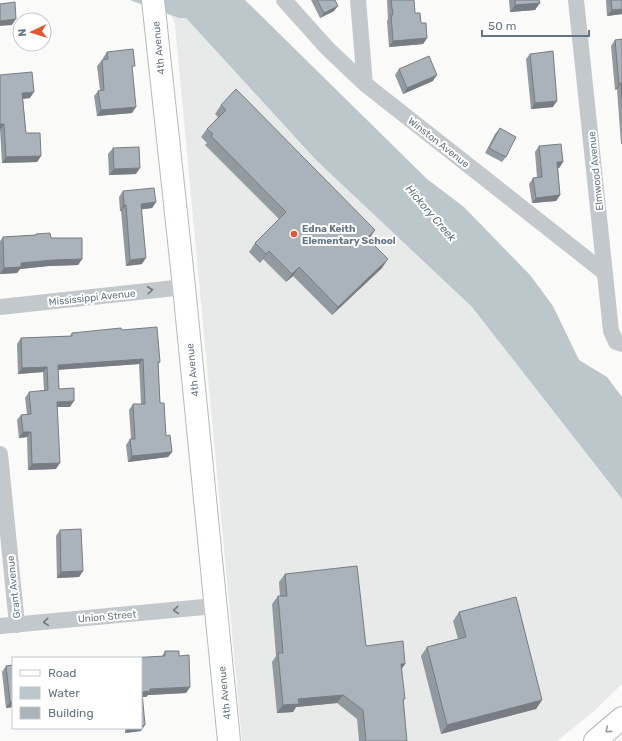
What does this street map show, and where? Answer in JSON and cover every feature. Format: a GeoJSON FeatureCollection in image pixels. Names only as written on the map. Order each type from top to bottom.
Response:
{"type":"FeatureCollection","features":[{"type":"Feature","properties":{"kind":"street","name":"Winston Avenue"},"geometry":{"type":"LineString","coordinates":[[284,0],[327,48],[366,84],[605,273]]}},
{"type":"Feature","properties":{"kind":"street"},"geometry":{"type":"LineString","coordinates":[[358,0],[366,84]]}},
{"type":"Feature","properties":{"kind":"street","name":"Elmwood Avenue"},"geometry":{"type":"LineString","coordinates":[[576,0],[611,331],[619,343]]}},
{"type":"Feature","properties":{"kind":"street","name":"4th Avenue"},"geometry":{"type":"LineString","coordinates":[[154,6],[184,287],[229,741]]}},
{"type":"Feature","properties":{"kind":"street","name":"Mississippi Avenue"},"geometry":{"type":"LineString","coordinates":[[0,307],[184,287]]}},
{"type":"Feature","properties":{"kind":"street","name":"Grant Avenue"},"geometry":{"type":"LineString","coordinates":[[0,454],[17,625]]}},
{"type":"Feature","properties":{"kind":"street","name":"Union Street"},"geometry":{"type":"LineString","coordinates":[[0,626],[215,606]]}},
{"type":"Feature","properties":{"kind":"street"},"geometry":{"type":"LineString","coordinates":[[595,741],[622,718]]}},
{"type":"Feature","properties":{"kind":"shaded area"},"geometry":{"type":"Polygon","coordinates":[[[171,15],[179,18],[186,18],[316,160],[472,307],[622,499],[622,684],[593,712],[557,741],[242,741],[175,25],[171,15]]]}},
{"type":"Feature","properties":{"kind":"water","name":"Hickory Creek"},"geometry":{"type":"Polygon","coordinates":[[[130,0],[245,0],[427,179],[464,207],[530,275],[553,306],[579,360],[607,377],[622,397],[622,499],[472,307],[316,160],[186,18],[179,18],[130,0]]]}},
{"type":"Feature","properties":{"kind":"building"},"geometry":{"type":"Polygon","coordinates":[[[317,0],[335,0],[338,6],[324,13],[317,0]]]}},
{"type":"Feature","properties":{"kind":"building"},"geometry":{"type":"Polygon","coordinates":[[[391,0],[414,0],[415,13],[420,13],[421,23],[426,23],[427,38],[393,41],[391,15],[393,15],[391,0]]]}},
{"type":"Feature","properties":{"kind":"building"},"geometry":{"type":"Polygon","coordinates":[[[515,0],[539,0],[540,3],[515,5],[515,0]]]}},
{"type":"Feature","properties":{"kind":"building"},"geometry":{"type":"Polygon","coordinates":[[[611,0],[622,0],[622,9],[612,10],[611,0]]]}},
{"type":"Feature","properties":{"kind":"building"},"geometry":{"type":"Polygon","coordinates":[[[15,2],[16,12],[12,12],[12,20],[0,21],[0,4],[15,2]]]}},
{"type":"Feature","properties":{"kind":"building"},"geometry":{"type":"Polygon","coordinates":[[[622,39],[622,99],[621,83],[619,84],[615,40],[622,39]]]}},
{"type":"Feature","properties":{"kind":"building"},"geometry":{"type":"Polygon","coordinates":[[[133,49],[135,66],[132,66],[136,107],[101,110],[98,91],[104,90],[102,60],[108,59],[107,52],[133,49]]]}},
{"type":"Feature","properties":{"kind":"building"},"geometry":{"type":"Polygon","coordinates":[[[553,51],[557,101],[535,103],[530,54],[553,51]]]}},
{"type":"Feature","properties":{"kind":"building"},"geometry":{"type":"Polygon","coordinates":[[[429,56],[437,75],[407,88],[399,69],[429,56]]]}},
{"type":"Feature","properties":{"kind":"building"},"geometry":{"type":"Polygon","coordinates":[[[32,72],[34,92],[22,93],[26,133],[40,133],[41,156],[6,157],[4,124],[0,124],[0,75],[32,72]]]}},
{"type":"Feature","properties":{"kind":"building"},"geometry":{"type":"Polygon","coordinates":[[[236,89],[375,230],[367,238],[388,259],[338,307],[299,267],[292,274],[269,251],[266,254],[255,243],[286,212],[211,136],[213,134],[207,129],[226,110],[221,105],[236,89]]]}},
{"type":"Feature","properties":{"kind":"building"},"geometry":{"type":"Polygon","coordinates":[[[500,128],[516,137],[506,157],[489,148],[500,128]]]}},
{"type":"Feature","properties":{"kind":"building"},"geometry":{"type":"Polygon","coordinates":[[[561,144],[563,162],[557,162],[560,195],[536,198],[533,178],[542,177],[539,146],[561,144]]]}},
{"type":"Feature","properties":{"kind":"building"},"geometry":{"type":"Polygon","coordinates":[[[139,147],[140,168],[114,169],[113,148],[139,147]]]}},
{"type":"Feature","properties":{"kind":"building"},"geometry":{"type":"Polygon","coordinates":[[[154,188],[156,202],[141,204],[146,258],[130,260],[126,205],[124,205],[123,191],[154,188]]]}},
{"type":"Feature","properties":{"kind":"building"},"geometry":{"type":"Polygon","coordinates":[[[50,233],[51,238],[82,238],[82,259],[21,263],[21,267],[4,268],[3,237],[50,233]]]}},
{"type":"Feature","properties":{"kind":"building"},"geometry":{"type":"Polygon","coordinates":[[[157,327],[160,362],[158,362],[160,403],[164,403],[166,436],[170,435],[172,452],[132,456],[130,439],[135,439],[133,404],[145,404],[143,359],[58,365],[59,389],[74,388],[74,401],[57,402],[60,463],[32,464],[31,432],[23,432],[21,415],[31,414],[29,392],[48,390],[47,367],[22,368],[21,338],[72,336],[72,333],[121,328],[122,330],[157,327]]]}},
{"type":"Feature","properties":{"kind":"building"},"geometry":{"type":"Polygon","coordinates":[[[81,529],[83,571],[61,572],[60,530],[81,529]]]}},
{"type":"Feature","properties":{"kind":"building"},"geometry":{"type":"Polygon","coordinates":[[[357,566],[366,646],[403,641],[405,664],[401,664],[405,699],[403,699],[407,741],[366,741],[363,710],[343,695],[298,699],[299,704],[283,705],[278,653],[283,653],[278,596],[287,596],[285,574],[357,566]]]}},
{"type":"Feature","properties":{"kind":"building"},"geometry":{"type":"Polygon","coordinates":[[[516,597],[542,700],[447,725],[427,647],[466,637],[459,612],[516,597]]]}},
{"type":"Feature","properties":{"kind":"building"},"geometry":{"type":"Polygon","coordinates":[[[165,651],[179,651],[179,656],[189,655],[190,687],[150,689],[150,691],[142,692],[142,657],[165,656],[165,651]]]}},
{"type":"Feature","properties":{"kind":"building"},"geometry":{"type":"Polygon","coordinates":[[[12,665],[12,701],[10,702],[6,666],[12,665]]]}},
{"type":"Feature","properties":{"kind":"building"},"geometry":{"type":"Polygon","coordinates":[[[142,692],[145,725],[142,726],[142,692]]]}},
{"type":"Feature","properties":{"kind":"place","name":"Edna Keith Elementary School"},"geometry":{"type":"Point","coordinates":[294,234]}}]}
